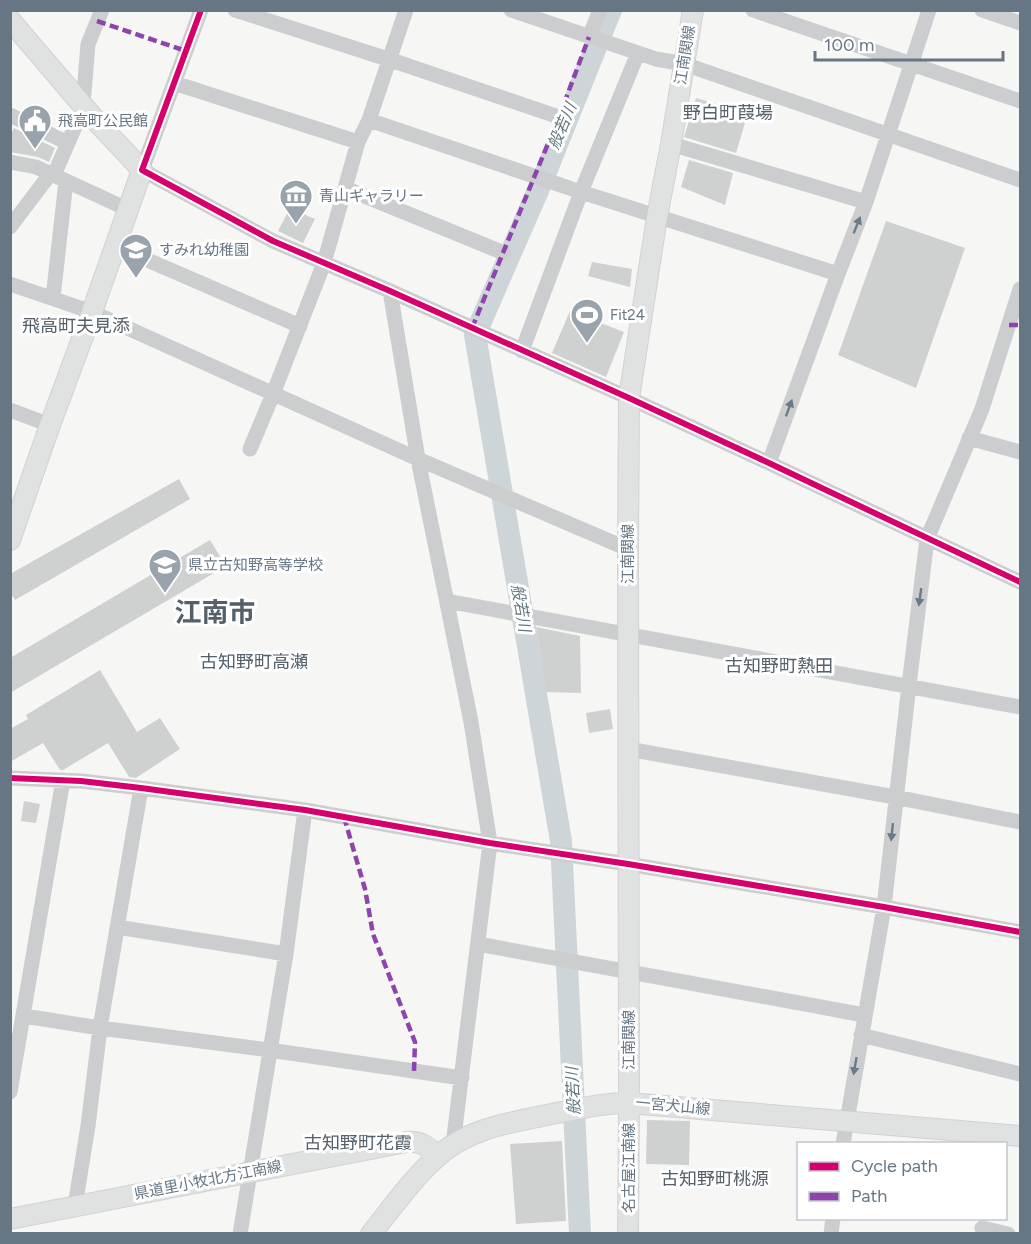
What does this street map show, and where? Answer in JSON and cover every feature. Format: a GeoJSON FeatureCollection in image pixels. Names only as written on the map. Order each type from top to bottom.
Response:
{"type":"FeatureCollection","features":[{"type":"Feature","properties":{"kind":"main road","name":"江南関線"},"geometry":{"type":"LineString","coordinates":[[629,1103],[629,398],[657,217],[693,10]]}},
{"type":"Feature","properties":{"kind":"main road"},"geometry":{"type":"LineString","coordinates":[[10,20],[142,170],[92,312],[14,515],[10,540]]}},
{"type":"Feature","properties":{"kind":"main road","name":"一宮犬山線"},"geometry":{"type":"LineString","coordinates":[[371,1233],[419,1176],[445,1150],[498,1125],[608,1103],[1020,1136]]}},
{"type":"Feature","properties":{"kind":"main road","name":"名古屋江南線"},"geometry":{"type":"LineString","coordinates":[[628,1233],[629,1103]]}},
{"type":"Feature","properties":{"kind":"main road","name":"県道里小牧北方江南線"},"geometry":{"type":"LineString","coordinates":[[10,1219],[413,1141],[429,1148],[445,1150]]}},
{"type":"Feature","properties":{"kind":"street"},"geometry":{"type":"LineString","coordinates":[[53,298],[57,176],[84,106],[88,44],[102,10]]}},
{"type":"Feature","properties":{"kind":"street"},"geometry":{"type":"LineString","coordinates":[[201,10],[142,170],[273,241],[629,398],[1020,582]]}},
{"type":"Feature","properties":{"kind":"street"},"geometry":{"type":"LineString","coordinates":[[235,10],[559,117]]}},
{"type":"Feature","properties":{"kind":"street"},"geometry":{"type":"LineString","coordinates":[[250,449],[324,263],[358,142],[369,120],[391,60],[406,10]]}},
{"type":"Feature","properties":{"kind":"street"},"geometry":{"type":"LineString","coordinates":[[511,10],[638,54],[684,64],[1020,180]]}},
{"type":"Feature","properties":{"kind":"street"},"geometry":{"type":"LineString","coordinates":[[589,37],[600,10]]}},
{"type":"Feature","properties":{"kind":"street"},"geometry":{"type":"LineString","coordinates":[[753,10],[1020,101]]}},
{"type":"Feature","properties":{"kind":"street"},"geometry":{"type":"LineString","coordinates":[[769,463],[838,274],[867,202],[929,10]]}},
{"type":"Feature","properties":{"kind":"street"},"geometry":{"type":"LineString","coordinates":[[982,10],[1020,23]]}},
{"type":"Feature","properties":{"kind":"street"},"geometry":{"type":"LineString","coordinates":[[522,351],[581,192],[638,54]]}},
{"type":"Feature","properties":{"kind":"street"},"geometry":{"type":"LineString","coordinates":[[174,83],[358,142]]}},
{"type":"Feature","properties":{"kind":"street"},"geometry":{"type":"LineString","coordinates":[[10,115],[68,143]]}},
{"type":"Feature","properties":{"kind":"street"},"geometry":{"type":"LineString","coordinates":[[369,120],[657,217],[838,274]]}},
{"type":"Feature","properties":{"kind":"street"},"geometry":{"type":"LineString","coordinates":[[671,144],[867,202]]}},
{"type":"Feature","properties":{"kind":"street"},"geometry":{"type":"LineString","coordinates":[[10,162],[36,166],[128,209]]}},
{"type":"Feature","properties":{"kind":"street"},"geometry":{"type":"LineString","coordinates":[[10,227],[57,176]]}},
{"type":"Feature","properties":{"kind":"street"},"geometry":{"type":"LineString","coordinates":[[345,188],[504,253]]}},
{"type":"Feature","properties":{"kind":"street"},"geometry":{"type":"LineString","coordinates":[[115,246],[300,326]]}},
{"type":"Feature","properties":{"kind":"street"},"geometry":{"type":"LineString","coordinates":[[10,284],[92,312],[418,459],[628,549]]}},
{"type":"Feature","properties":{"kind":"street"},"geometry":{"type":"LineString","coordinates":[[843,1142],[884,907],[927,539],[982,409],[1020,289]]}},
{"type":"Feature","properties":{"kind":"street"},"geometry":{"type":"LineString","coordinates":[[390,291],[418,459],[471,723],[490,843],[462,1078],[445,1150]]}},
{"type":"Feature","properties":{"kind":"street"},"geometry":{"type":"LineString","coordinates":[[10,410],[50,425]]}},
{"type":"Feature","properties":{"kind":"street"},"geometry":{"type":"LineString","coordinates":[[969,438],[1020,452]]}},
{"type":"Feature","properties":{"kind":"street"},"geometry":{"type":"LineString","coordinates":[[447,601],[1020,707]]}},
{"type":"Feature","properties":{"kind":"street"},"geometry":{"type":"LineString","coordinates":[[628,749],[896,797],[1020,822]]}},
{"type":"Feature","properties":{"kind":"street"},"geometry":{"type":"LineString","coordinates":[[10,778],[63,780],[141,788],[305,810],[1020,932]]}},
{"type":"Feature","properties":{"kind":"street"},"geometry":{"type":"LineString","coordinates":[[10,1092],[63,780]]}},
{"type":"Feature","properties":{"kind":"street"},"geometry":{"type":"LineString","coordinates":[[75,1206],[100,1028],[141,788]]}},
{"type":"Feature","properties":{"kind":"street"},"geometry":{"type":"LineString","coordinates":[[240,1233],[286,954],[305,810]]}},
{"type":"Feature","properties":{"kind":"street"},"geometry":{"type":"LineString","coordinates":[[117,927],[286,954]]}},
{"type":"Feature","properties":{"kind":"street"},"geometry":{"type":"LineString","coordinates":[[478,944],[864,1015]]}},
{"type":"Feature","properties":{"kind":"street"},"geometry":{"type":"LineString","coordinates":[[24,1016],[462,1078]]}},
{"type":"Feature","properties":{"kind":"street"},"geometry":{"type":"LineString","coordinates":[[861,1035],[1020,1074]]}},
{"type":"Feature","properties":{"kind":"street"},"geometry":{"type":"LineString","coordinates":[[982,1228],[1008,1233]]}},
{"type":"Feature","properties":{"kind":"building"},"geometry":{"type":"Polygon","coordinates":[[[696,98],[748,113],[736,153],[684,137],[696,98]]]}},
{"type":"Feature","properties":{"kind":"building"},"geometry":{"type":"Polygon","coordinates":[[[14,128],[55,148],[49,162],[38,157],[10,152],[10,137],[14,128]]]}},
{"type":"Feature","properties":{"kind":"building"},"geometry":{"type":"Polygon","coordinates":[[[689,160],[733,173],[725,205],[681,187],[689,160]]]}},
{"type":"Feature","properties":{"kind":"building","name":"青山ギャラリー"},"geometry":{"type":"Polygon","coordinates":[[[290,208],[315,219],[303,243],[278,231],[290,208]]]}},
{"type":"Feature","properties":{"kind":"building"},"geometry":{"type":"Polygon","coordinates":[[[886,221],[965,248],[916,388],[838,355],[886,221]]]}},
{"type":"Feature","properties":{"kind":"building"},"geometry":{"type":"Polygon","coordinates":[[[592,262],[632,269],[630,287],[588,276],[592,262]]]}},
{"type":"Feature","properties":{"kind":"building","name":"Fit24"},"geometry":{"type":"Polygon","coordinates":[[[570,311],[624,332],[606,377],[552,353],[570,311]]]}},
{"type":"Feature","properties":{"kind":"building"},"geometry":{"type":"Polygon","coordinates":[[[179,479],[190,499],[15,600],[10,592],[10,574],[179,479]]]}},
{"type":"Feature","properties":{"kind":"building"},"geometry":{"type":"Polygon","coordinates":[[[210,540],[226,566],[10,693],[10,658],[210,540]]]}},
{"type":"Feature","properties":{"kind":"building"},"geometry":{"type":"Polygon","coordinates":[[[536,627],[580,636],[581,693],[546,692],[536,627]]]}},
{"type":"Feature","properties":{"kind":"building"},"geometry":{"type":"Polygon","coordinates":[[[100,670],[137,732],[160,718],[180,749],[136,778],[129,777],[108,743],[63,770],[60,770],[43,743],[10,762],[10,729],[28,719],[26,715],[100,670]]]}},
{"type":"Feature","properties":{"kind":"building"},"geometry":{"type":"Polygon","coordinates":[[[610,709],[613,729],[589,733],[586,713],[610,709]]]}},
{"type":"Feature","properties":{"kind":"building"},"geometry":{"type":"Polygon","coordinates":[[[24,801],[40,804],[36,823],[21,821],[24,801]]]}},
{"type":"Feature","properties":{"kind":"building"},"geometry":{"type":"Polygon","coordinates":[[[647,1120],[690,1121],[689,1165],[646,1164],[647,1120]]]}},
{"type":"Feature","properties":{"kind":"building"},"geometry":{"type":"Polygon","coordinates":[[[562,1141],[566,1221],[516,1224],[510,1144],[562,1141]]]}},
{"type":"Feature","properties":{"kind":"waterway","name":"般若川"},"geometry":{"type":"LineString","coordinates":[[580,1234],[561,841],[475,335],[546,172],[611,10]]}},
{"type":"Feature","properties":{"kind":"marked path"},"geometry":{"type":"LineString","coordinates":[[97,21],[186,51]]}},
{"type":"Feature","properties":{"kind":"marked path"},"geometry":{"type":"LineString","coordinates":[[472,328],[559,117],[589,37]]}},
{"type":"Feature","properties":{"kind":"marked path"},"geometry":{"type":"LineString","coordinates":[[1009,325],[1020,325]]}},
{"type":"Feature","properties":{"kind":"marked path"},"geometry":{"type":"LineString","coordinates":[[344,817],[365,889],[373,934],[415,1042],[414,1071]]}},
{"type":"Feature","properties":{"kind":"cycle path"},"geometry":{"type":"LineString","coordinates":[[201,10],[142,170],[273,241],[629,398],[1020,582]]}},
{"type":"Feature","properties":{"kind":"cycle path"},"geometry":{"type":"LineString","coordinates":[[10,778],[81,781],[305,810],[1020,932]]}},
{"type":"Feature","properties":{"kind":"place","name":"飛高町公民館"},"geometry":{"type":"Point","coordinates":[35,150]}},
{"type":"Feature","properties":{"kind":"place","name":"青山ギャラリー"},"geometry":{"type":"Point","coordinates":[296,225]}},
{"type":"Feature","properties":{"kind":"place","name":"すみれ幼稚園"},"geometry":{"type":"Point","coordinates":[136,279]}},
{"type":"Feature","properties":{"kind":"place","name":"Fit24"},"geometry":{"type":"Point","coordinates":[587,344]}},
{"type":"Feature","properties":{"kind":"place","name":"県立古知野高等学校"},"geometry":{"type":"Point","coordinates":[165,594]}},
{"type":"Feature","properties":{"kind":"district","name":"野白町葭場"},"geometry":{"type":"Point","coordinates":[728,113]}},
{"type":"Feature","properties":{"kind":"district","name":"飛高町夫見添"},"geometry":{"type":"Point","coordinates":[76,326]}},
{"type":"Feature","properties":{"kind":"district","name":"江南市"},"geometry":{"type":"Point","coordinates":[215,612]}},
{"type":"Feature","properties":{"kind":"district","name":"古知野町高瀬"},"geometry":{"type":"Point","coordinates":[254,662]}},
{"type":"Feature","properties":{"kind":"district","name":"古知野町熱田"},"geometry":{"type":"Point","coordinates":[779,666]}},
{"type":"Feature","properties":{"kind":"district","name":"古知野町花霞"},"geometry":{"type":"Point","coordinates":[358,1143]}},
{"type":"Feature","properties":{"kind":"district","name":"古知野町桃源"},"geometry":{"type":"Point","coordinates":[715,1179]}}]}
